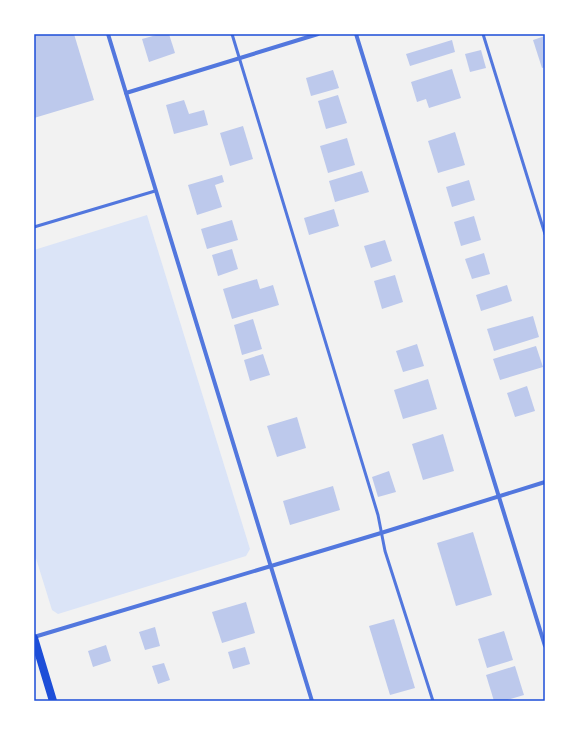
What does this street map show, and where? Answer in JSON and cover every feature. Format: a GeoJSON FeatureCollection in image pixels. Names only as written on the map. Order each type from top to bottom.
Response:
{"type":"FeatureCollection","features":[{"type":"Feature","properties":{"kind":"main road"},"geometry":{"type":"LineString","coordinates":[[34,638],[53,701]]}},
{"type":"Feature","properties":{"kind":"street"},"geometry":{"type":"LineString","coordinates":[[108,34],[312,701]]}},
{"type":"Feature","properties":{"kind":"street"},"geometry":{"type":"LineString","coordinates":[[126,93],[318,34]]}},
{"type":"Feature","properties":{"kind":"street"},"geometry":{"type":"LineString","coordinates":[[356,34],[545,646]]}},
{"type":"Feature","properties":{"kind":"street"},"geometry":{"type":"LineString","coordinates":[[34,638],[545,482]]}},
{"type":"Feature","properties":{"kind":"lane"},"geometry":{"type":"LineString","coordinates":[[232,34],[378,515],[385,551],[433,701]]}},
{"type":"Feature","properties":{"kind":"lane"},"geometry":{"type":"LineString","coordinates":[[483,34],[545,234]]}},
{"type":"Feature","properties":{"kind":"lane"},"geometry":{"type":"LineString","coordinates":[[34,227],[155,191]]}},
{"type":"Feature","properties":{"kind":"shaded area"},"geometry":{"type":"Polygon","coordinates":[[[147,215],[250,549],[246,556],[58,614],[52,610],[34,552],[34,250],[147,215]]]}},
{"type":"Feature","properties":{"kind":"building"},"geometry":{"type":"Polygon","coordinates":[[[34,34],[74,34],[94,100],[34,118],[34,34]]]}},
{"type":"Feature","properties":{"kind":"building"},"geometry":{"type":"Polygon","coordinates":[[[160,34],[169,34],[175,53],[149,62],[142,39],[160,34]]]}},
{"type":"Feature","properties":{"kind":"building"},"geometry":{"type":"Polygon","coordinates":[[[545,36],[545,67],[542,68],[533,40],[545,36]]]}},
{"type":"Feature","properties":{"kind":"building"},"geometry":{"type":"Polygon","coordinates":[[[452,40],[455,52],[410,66],[406,54],[452,40]]]}},
{"type":"Feature","properties":{"kind":"building"},"geometry":{"type":"Polygon","coordinates":[[[481,50],[486,68],[470,72],[465,54],[481,50]]]}},
{"type":"Feature","properties":{"kind":"building"},"geometry":{"type":"Polygon","coordinates":[[[452,69],[461,98],[429,108],[426,99],[417,102],[411,82],[452,69]]]}},
{"type":"Feature","properties":{"kind":"building"},"geometry":{"type":"Polygon","coordinates":[[[333,70],[339,88],[311,96],[306,78],[333,70]]]}},
{"type":"Feature","properties":{"kind":"building"},"geometry":{"type":"Polygon","coordinates":[[[338,95],[347,123],[326,129],[318,101],[338,95]]]}},
{"type":"Feature","properties":{"kind":"building"},"geometry":{"type":"Polygon","coordinates":[[[184,100],[189,114],[204,110],[208,125],[174,134],[166,105],[184,100]]]}},
{"type":"Feature","properties":{"kind":"building"},"geometry":{"type":"Polygon","coordinates":[[[243,126],[253,159],[230,166],[220,133],[243,126]]]}},
{"type":"Feature","properties":{"kind":"building"},"geometry":{"type":"Polygon","coordinates":[[[455,132],[465,165],[438,173],[428,141],[455,132]]]}},
{"type":"Feature","properties":{"kind":"building"},"geometry":{"type":"Polygon","coordinates":[[[347,138],[355,165],[328,173],[320,146],[347,138]]]}},
{"type":"Feature","properties":{"kind":"building"},"geometry":{"type":"Polygon","coordinates":[[[362,171],[369,192],[335,202],[329,181],[362,171]]]}},
{"type":"Feature","properties":{"kind":"building"},"geometry":{"type":"Polygon","coordinates":[[[222,175],[224,182],[215,185],[222,207],[197,215],[188,185],[222,175]]]}},
{"type":"Feature","properties":{"kind":"building"},"geometry":{"type":"Polygon","coordinates":[[[469,180],[475,200],[452,207],[446,187],[469,180]]]}},
{"type":"Feature","properties":{"kind":"building"},"geometry":{"type":"Polygon","coordinates":[[[334,209],[339,226],[309,235],[304,218],[334,209]]]}},
{"type":"Feature","properties":{"kind":"building"},"geometry":{"type":"Polygon","coordinates":[[[474,216],[481,240],[461,246],[454,222],[474,216]]]}},
{"type":"Feature","properties":{"kind":"building"},"geometry":{"type":"Polygon","coordinates":[[[232,220],[238,240],[207,249],[201,229],[232,220]]]}},
{"type":"Feature","properties":{"kind":"building"},"geometry":{"type":"Polygon","coordinates":[[[385,240],[392,261],[371,268],[364,246],[385,240]]]}},
{"type":"Feature","properties":{"kind":"building"},"geometry":{"type":"Polygon","coordinates":[[[232,249],[238,269],[218,276],[212,255],[232,249]]]}},
{"type":"Feature","properties":{"kind":"building"},"geometry":{"type":"Polygon","coordinates":[[[484,253],[490,274],[472,279],[465,259],[484,253]]]}},
{"type":"Feature","properties":{"kind":"building"},"geometry":{"type":"Polygon","coordinates":[[[395,275],[403,302],[382,309],[374,281],[395,275]]]}},
{"type":"Feature","properties":{"kind":"building"},"geometry":{"type":"Polygon","coordinates":[[[257,279],[260,289],[273,285],[279,305],[232,319],[223,289],[257,279]]]}},
{"type":"Feature","properties":{"kind":"building"},"geometry":{"type":"Polygon","coordinates":[[[507,285],[512,301],[481,311],[476,295],[507,285]]]}},
{"type":"Feature","properties":{"kind":"building"},"geometry":{"type":"Polygon","coordinates":[[[533,316],[539,337],[494,351],[487,329],[533,316]]]}},
{"type":"Feature","properties":{"kind":"building"},"geometry":{"type":"Polygon","coordinates":[[[253,319],[262,349],[242,355],[234,325],[253,319]]]}},
{"type":"Feature","properties":{"kind":"building"},"geometry":{"type":"Polygon","coordinates":[[[417,344],[424,366],[403,372],[396,351],[417,344]]]}},
{"type":"Feature","properties":{"kind":"building"},"geometry":{"type":"Polygon","coordinates":[[[536,346],[543,367],[500,380],[493,359],[536,346]]]}},
{"type":"Feature","properties":{"kind":"building"},"geometry":{"type":"Polygon","coordinates":[[[263,354],[270,375],[250,381],[244,360],[263,354]]]}},
{"type":"Feature","properties":{"kind":"building"},"geometry":{"type":"Polygon","coordinates":[[[428,379],[437,409],[403,419],[394,390],[428,379]]]}},
{"type":"Feature","properties":{"kind":"building"},"geometry":{"type":"Polygon","coordinates":[[[527,386],[535,411],[515,417],[507,393],[527,386]]]}},
{"type":"Feature","properties":{"kind":"building"},"geometry":{"type":"Polygon","coordinates":[[[297,417],[306,448],[277,457],[267,426],[297,417]]]}},
{"type":"Feature","properties":{"kind":"building"},"geometry":{"type":"Polygon","coordinates":[[[443,434],[454,471],[423,480],[412,444],[443,434]]]}},
{"type":"Feature","properties":{"kind":"building"},"geometry":{"type":"Polygon","coordinates":[[[389,471],[396,492],[378,497],[372,477],[389,471]]]}},
{"type":"Feature","properties":{"kind":"building"},"geometry":{"type":"Polygon","coordinates":[[[333,486],[340,510],[290,525],[283,501],[333,486]]]}},
{"type":"Feature","properties":{"kind":"building"},"geometry":{"type":"Polygon","coordinates":[[[473,532],[492,595],[456,606],[437,543],[473,532]]]}},
{"type":"Feature","properties":{"kind":"building"},"geometry":{"type":"Polygon","coordinates":[[[246,602],[255,633],[222,643],[212,612],[246,602]]]}},
{"type":"Feature","properties":{"kind":"building"},"geometry":{"type":"Polygon","coordinates":[[[394,619],[415,688],[390,695],[369,626],[394,619]]]}},
{"type":"Feature","properties":{"kind":"building"},"geometry":{"type":"Polygon","coordinates":[[[155,627],[160,646],[145,650],[139,632],[155,627]]]}},
{"type":"Feature","properties":{"kind":"building"},"geometry":{"type":"Polygon","coordinates":[[[504,631],[513,660],[487,668],[478,639],[504,631]]]}},
{"type":"Feature","properties":{"kind":"building"},"geometry":{"type":"Polygon","coordinates":[[[106,645],[111,661],[93,667],[88,651],[106,645]]]}},
{"type":"Feature","properties":{"kind":"building"},"geometry":{"type":"Polygon","coordinates":[[[245,647],[250,664],[233,669],[228,652],[245,647]]]}},
{"type":"Feature","properties":{"kind":"building"},"geometry":{"type":"Polygon","coordinates":[[[164,663],[170,680],[158,684],[152,666],[164,663]]]}},
{"type":"Feature","properties":{"kind":"building"},"geometry":{"type":"Polygon","coordinates":[[[515,666],[524,695],[504,701],[494,701],[486,675],[515,666]]]}}]}
